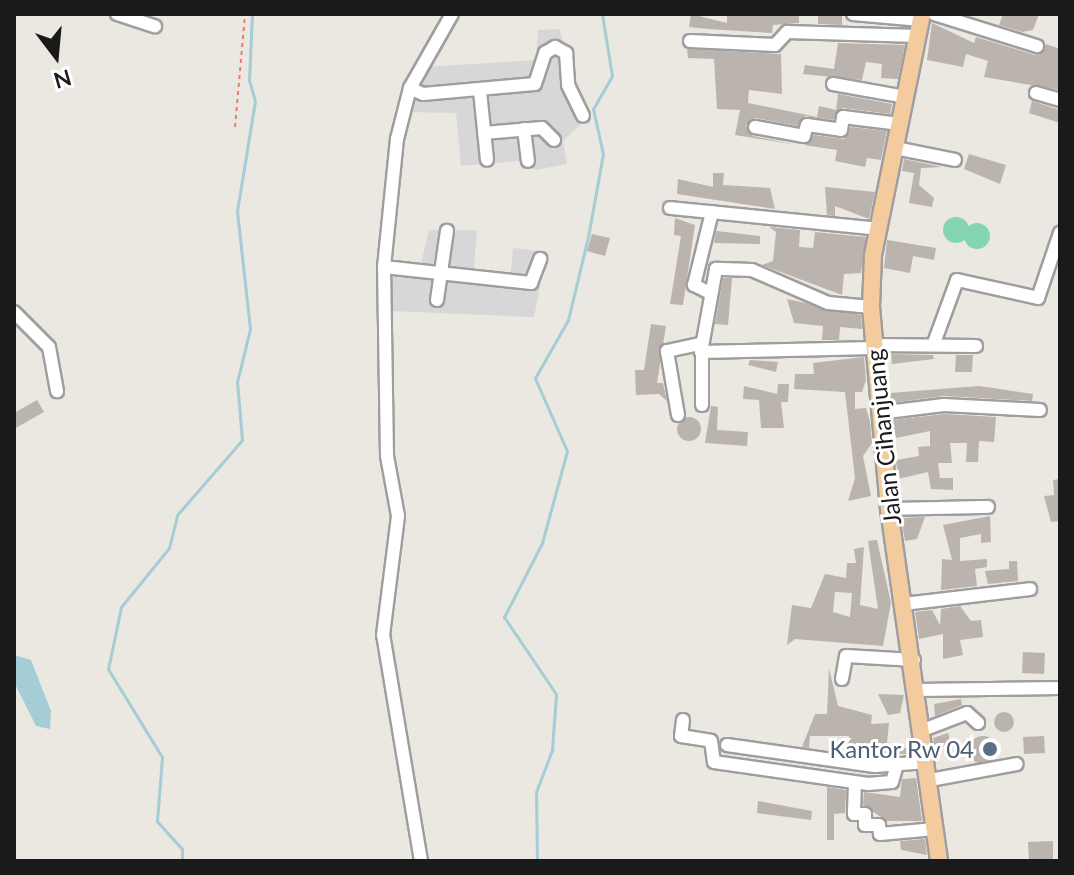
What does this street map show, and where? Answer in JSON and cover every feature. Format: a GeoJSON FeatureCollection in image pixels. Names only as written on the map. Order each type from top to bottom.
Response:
{"type":"FeatureCollection","features":[{"type":"Feature","properties":{"kind":"main road","name":"Jalan Cihanjuang"},"geometry":{"type":"LineString","coordinates":[[922,25],[879,229],[871,307],[889,509],[914,660],[939,861]]}},
{"type":"Feature","properties":{"kind":"street"},"geometry":{"type":"LineString","coordinates":[[117,14],[155,26]]}},
{"type":"Feature","properties":{"kind":"street"},"geometry":{"type":"LineString","coordinates":[[421,861],[383,635],[398,516],[387,456],[384,267],[397,139],[410,88],[452,14]]}},
{"type":"Feature","properties":{"kind":"street"},"geometry":{"type":"LineString","coordinates":[[853,14],[1037,46]]}},
{"type":"Feature","properties":{"kind":"street"},"geometry":{"type":"LineString","coordinates":[[857,40],[922,25]]}},
{"type":"Feature","properties":{"kind":"street"},"geometry":{"type":"LineString","coordinates":[[690,41],[775,45],[787,32],[922,25]]}},
{"type":"Feature","properties":{"kind":"street"},"geometry":{"type":"LineString","coordinates":[[410,88],[480,91],[535,84],[545,53],[561,48],[583,116]]}},
{"type":"Feature","properties":{"kind":"street"},"geometry":{"type":"LineString","coordinates":[[833,84],[905,97]]}},
{"type":"Feature","properties":{"kind":"street"},"geometry":{"type":"LineString","coordinates":[[480,91],[487,160]]}},
{"type":"Feature","properties":{"kind":"street"},"geometry":{"type":"LineString","coordinates":[[1036,93],[1060,100]]}},
{"type":"Feature","properties":{"kind":"street"},"geometry":{"type":"LineString","coordinates":[[755,127],[804,136],[807,125],[841,130],[843,117],[900,124]]}},
{"type":"Feature","properties":{"kind":"street"},"geometry":{"type":"LineString","coordinates":[[484,133],[542,128],[554,140]]}},
{"type":"Feature","properties":{"kind":"street"},"geometry":{"type":"LineString","coordinates":[[524,129],[528,161]]}},
{"type":"Feature","properties":{"kind":"street"},"geometry":{"type":"LineString","coordinates":[[895,148],[955,160]]}},
{"type":"Feature","properties":{"kind":"street"},"geometry":{"type":"LineString","coordinates":[[670,208],[879,229]]}},
{"type":"Feature","properties":{"kind":"street"},"geometry":{"type":"LineString","coordinates":[[708,292],[694,285],[712,212]]}},
{"type":"Feature","properties":{"kind":"street"},"geometry":{"type":"LineString","coordinates":[[437,300],[447,231]]}},
{"type":"Feature","properties":{"kind":"street"},"geometry":{"type":"LineString","coordinates":[[934,343],[957,280],[1038,298],[1060,233]]}},
{"type":"Feature","properties":{"kind":"street"},"geometry":{"type":"LineString","coordinates":[[384,267],[531,283],[540,259]]}},
{"type":"Feature","properties":{"kind":"street"},"geometry":{"type":"LineString","coordinates":[[702,405],[701,349],[713,270],[752,270],[828,303],[871,307]]}},
{"type":"Feature","properties":{"kind":"street"},"geometry":{"type":"LineString","coordinates":[[14,312],[49,347],[57,391]]}},
{"type":"Feature","properties":{"kind":"street"},"geometry":{"type":"LineString","coordinates":[[678,415],[667,351],[767,345],[874,347],[934,343],[976,346]]}},
{"type":"Feature","properties":{"kind":"street"},"geometry":{"type":"LineString","coordinates":[[879,413],[944,405],[1040,410]]}},
{"type":"Feature","properties":{"kind":"street"},"geometry":{"type":"LineString","coordinates":[[889,509],[988,507]]}},
{"type":"Feature","properties":{"kind":"street"},"geometry":{"type":"LineString","coordinates":[[903,604],[1030,589]]}},
{"type":"Feature","properties":{"kind":"street"},"geometry":{"type":"LineString","coordinates":[[842,679],[846,656],[914,660]]}},
{"type":"Feature","properties":{"kind":"street"},"geometry":{"type":"LineString","coordinates":[[918,690],[1060,688]]}},
{"type":"Feature","properties":{"kind":"street"},"geometry":{"type":"LineString","coordinates":[[923,730],[967,713],[978,723]]}},
{"type":"Feature","properties":{"kind":"street"},"geometry":{"type":"LineString","coordinates":[[683,720],[681,736],[711,741],[714,762],[855,783],[892,782],[897,764]]}},
{"type":"Feature","properties":{"kind":"street"},"geometry":{"type":"LineString","coordinates":[[727,745],[897,764],[927,762]]}},
{"type":"Feature","properties":{"kind":"street"},"geometry":{"type":"LineString","coordinates":[[930,780],[1017,764]]}},
{"type":"Feature","properties":{"kind":"street"},"geometry":{"type":"LineString","coordinates":[[855,783],[854,814],[865,814],[865,825],[879,825],[880,834],[935,829]]}},
{"type":"Feature","properties":{"kind":"path"},"geometry":{"type":"LineString","coordinates":[[235,127],[245,14]]}},
{"type":"Feature","properties":{"kind":"shaded area"},"geometry":{"type":"Polygon","coordinates":[[[559,29],[588,117],[563,141],[567,164],[536,170],[517,161],[461,166],[456,113],[405,112],[424,67],[536,60],[538,30],[559,29]]]}},
{"type":"Feature","properties":{"kind":"shaded area"},"geometry":{"type":"Polygon","coordinates":[[[429,230],[477,230],[473,279],[510,280],[513,248],[547,252],[534,317],[392,311],[390,275],[418,276],[429,230]]]}},
{"type":"Feature","properties":{"kind":"green space"},"geometry":{"type":"Polygon","coordinates":[[[956,217],[965,221],[969,230],[965,239],[956,243],[947,239],[943,230],[947,221],[956,217]]]}},
{"type":"Feature","properties":{"kind":"green space"},"geometry":{"type":"Polygon","coordinates":[[[977,223],[986,227],[990,236],[986,245],[977,249],[968,245],[964,236],[968,227],[977,223]]]}},
{"type":"Feature","properties":{"kind":"water"},"geometry":{"type":"Polygon","coordinates":[[[14,655],[31,660],[51,711],[50,729],[36,726],[14,682],[14,655]]]}},
{"type":"Feature","properties":{"kind":"building"},"geometry":{"type":"Polygon","coordinates":[[[691,14],[727,23],[727,14],[799,14],[799,23],[773,25],[772,33],[708,29],[689,27],[691,14]]]}},
{"type":"Feature","properties":{"kind":"building"},"geometry":{"type":"Polygon","coordinates":[[[842,14],[842,25],[818,24],[818,15],[842,14]]]}},
{"type":"Feature","properties":{"kind":"building"},"geometry":{"type":"Polygon","coordinates":[[[1003,14],[1039,14],[1033,30],[1022,32],[999,25],[1003,14]]]}},
{"type":"Feature","properties":{"kind":"building"},"geometry":{"type":"Polygon","coordinates":[[[932,23],[974,43],[976,37],[1035,55],[1046,44],[1060,49],[1060,90],[984,77],[988,61],[966,54],[963,67],[927,60],[932,23]]]}},
{"type":"Feature","properties":{"kind":"building"},"geometry":{"type":"Polygon","coordinates":[[[838,43],[905,45],[898,79],[881,78],[882,64],[866,62],[862,80],[803,74],[805,65],[834,69],[838,43]]]}},
{"type":"Feature","properties":{"kind":"building"},"geometry":{"type":"Polygon","coordinates":[[[687,49],[781,54],[782,94],[749,90],[748,103],[817,117],[819,106],[836,110],[838,94],[892,104],[890,114],[843,108],[833,120],[805,116],[798,126],[756,118],[746,125],[753,136],[797,145],[735,135],[740,110],[717,109],[714,59],[688,58],[687,49]]]}},
{"type":"Feature","properties":{"kind":"building"},"geometry":{"type":"Polygon","coordinates":[[[1032,101],[1060,110],[1060,123],[1029,113],[1032,101]]]}},
{"type":"Feature","properties":{"kind":"building"},"geometry":{"type":"Polygon","coordinates":[[[851,127],[887,131],[881,160],[867,158],[865,167],[835,161],[837,150],[804,145],[814,135],[844,139],[851,127]]]}},
{"type":"Feature","properties":{"kind":"building"},"geometry":{"type":"Polygon","coordinates":[[[969,154],[1006,165],[1000,184],[964,169],[969,154]]]}},
{"type":"Feature","properties":{"kind":"building"},"geometry":{"type":"Polygon","coordinates":[[[904,159],[942,167],[921,168],[919,185],[934,198],[932,207],[909,203],[914,173],[902,171],[904,159]]]}},
{"type":"Feature","properties":{"kind":"building"},"geometry":{"type":"Polygon","coordinates":[[[713,173],[724,173],[723,185],[770,188],[775,209],[677,194],[678,179],[713,187],[713,173]]]}},
{"type":"Feature","properties":{"kind":"building"},"geometry":{"type":"Polygon","coordinates":[[[825,187],[875,192],[869,219],[835,206],[835,216],[827,215],[825,187]]]}},
{"type":"Feature","properties":{"kind":"building"},"geometry":{"type":"Polygon","coordinates":[[[675,218],[695,225],[683,305],[670,304],[681,236],[674,235],[675,218]]]}},
{"type":"Feature","properties":{"kind":"building"},"geometry":{"type":"Polygon","coordinates":[[[769,227],[800,230],[799,247],[813,248],[815,232],[866,237],[861,273],[844,274],[842,295],[762,265],[773,261],[776,232],[769,227]]]}},
{"type":"Feature","properties":{"kind":"building"},"geometry":{"type":"Polygon","coordinates":[[[716,231],[760,236],[760,244],[714,243],[716,231]]]}},
{"type":"Feature","properties":{"kind":"building"},"geometry":{"type":"Polygon","coordinates":[[[592,234],[610,238],[605,256],[587,251],[592,234]]]}},
{"type":"Feature","properties":{"kind":"building"},"geometry":{"type":"Polygon","coordinates":[[[887,240],[936,248],[934,260],[913,256],[910,273],[884,268],[887,240]]]}},
{"type":"Feature","properties":{"kind":"building"},"geometry":{"type":"Polygon","coordinates":[[[723,278],[732,278],[728,325],[715,324],[723,278]]]}},
{"type":"Feature","properties":{"kind":"building"},"geometry":{"type":"Polygon","coordinates":[[[787,299],[861,315],[862,329],[840,327],[839,340],[822,340],[823,326],[794,323],[787,299]]]}},
{"type":"Feature","properties":{"kind":"building"},"geometry":{"type":"Polygon","coordinates":[[[651,324],[666,326],[657,383],[663,383],[667,401],[659,394],[636,395],[635,370],[644,370],[651,324]]]}},
{"type":"Feature","properties":{"kind":"building"},"geometry":{"type":"Polygon","coordinates":[[[891,354],[933,355],[934,359],[892,364],[891,354]]]}},
{"type":"Feature","properties":{"kind":"building"},"geometry":{"type":"Polygon","coordinates":[[[956,355],[973,355],[972,372],[955,372],[956,355]]]}},
{"type":"Feature","properties":{"kind":"building"},"geometry":{"type":"Polygon","coordinates":[[[864,357],[866,380],[862,392],[855,392],[855,409],[866,408],[870,421],[872,443],[863,456],[871,496],[848,501],[855,478],[845,392],[794,389],[795,374],[814,374],[813,363],[864,357]]]}},
{"type":"Feature","properties":{"kind":"building"},"geometry":{"type":"Polygon","coordinates":[[[750,360],[778,362],[776,372],[748,365],[750,360]]]}},
{"type":"Feature","properties":{"kind":"building"},"geometry":{"type":"Polygon","coordinates":[[[778,384],[789,384],[788,402],[781,402],[784,428],[761,428],[759,400],[743,399],[744,386],[777,394],[778,384]]]}},
{"type":"Feature","properties":{"kind":"building"},"geometry":{"type":"Polygon","coordinates":[[[979,386],[1033,394],[1032,401],[944,396],[891,403],[890,393],[979,386]]]}},
{"type":"Feature","properties":{"kind":"building"},"geometry":{"type":"Polygon","coordinates":[[[37,400],[44,412],[14,429],[14,413],[37,400]]]}},
{"type":"Feature","properties":{"kind":"building"},"geometry":{"type":"Polygon","coordinates":[[[711,406],[718,407],[717,430],[748,432],[747,446],[705,443],[711,406]]]}},
{"type":"Feature","properties":{"kind":"building"},"geometry":{"type":"Polygon","coordinates":[[[944,414],[996,417],[994,442],[979,441],[978,462],[966,462],[967,443],[950,443],[952,463],[938,463],[940,478],[953,478],[953,490],[931,489],[928,472],[898,479],[896,460],[919,456],[918,447],[930,446],[930,431],[896,438],[892,420],[944,414]]]}},
{"type":"Feature","properties":{"kind":"building"},"geometry":{"type":"Polygon","coordinates":[[[689,417],[698,420],[701,429],[698,438],[689,441],[680,438],[677,429],[680,420],[689,417]]]}},
{"type":"Feature","properties":{"kind":"building"},"geometry":{"type":"Polygon","coordinates":[[[1060,479],[1060,521],[1051,522],[1044,496],[1054,495],[1053,480],[1060,479]]]}},
{"type":"Feature","properties":{"kind":"building"},"geometry":{"type":"Polygon","coordinates":[[[990,516],[991,542],[981,543],[981,534],[960,538],[960,561],[987,559],[987,567],[975,569],[977,586],[941,590],[942,559],[952,560],[943,525],[990,516]]]}},
{"type":"Feature","properties":{"kind":"building"},"geometry":{"type":"Polygon","coordinates":[[[925,517],[917,539],[905,541],[901,518],[925,517]]]}},
{"type":"Feature","properties":{"kind":"building"},"geometry":{"type":"Polygon","coordinates":[[[877,540],[891,603],[883,646],[795,639],[787,645],[792,605],[811,608],[825,574],[846,578],[847,563],[856,563],[854,549],[864,547],[860,605],[878,609],[868,541],[877,540]],[[835,592],[833,612],[850,617],[852,593],[835,592]]]}},
{"type":"Feature","properties":{"kind":"building"},"geometry":{"type":"Polygon","coordinates":[[[1009,561],[1017,561],[1018,581],[988,584],[985,571],[1009,569],[1009,561]]]}},
{"type":"Feature","properties":{"kind":"building"},"geometry":{"type":"Polygon","coordinates":[[[960,606],[971,621],[981,620],[983,637],[960,640],[963,655],[943,659],[943,634],[919,639],[915,612],[932,610],[940,625],[941,609],[960,606]]]}},
{"type":"Feature","properties":{"kind":"building"},"geometry":{"type":"Polygon","coordinates":[[[1023,652],[1045,653],[1044,674],[1022,673],[1023,652]]]}},
{"type":"Feature","properties":{"kind":"building"},"geometry":{"type":"Polygon","coordinates":[[[829,668],[838,706],[872,715],[871,724],[889,723],[886,752],[907,748],[908,754],[848,753],[849,736],[810,736],[809,748],[802,747],[815,714],[827,714],[829,668]]]}},
{"type":"Feature","properties":{"kind":"building"},"geometry":{"type":"Polygon","coordinates":[[[878,694],[904,695],[900,713],[888,715],[878,694]]]}},
{"type":"Feature","properties":{"kind":"building"},"geometry":{"type":"Polygon","coordinates":[[[961,699],[962,705],[935,716],[934,704],[961,699]]]}},
{"type":"Feature","properties":{"kind":"building"},"geometry":{"type":"Polygon","coordinates":[[[1004,712],[1011,715],[1014,722],[1011,729],[1004,732],[997,729],[994,722],[997,715],[1004,712]]]}},
{"type":"Feature","properties":{"kind":"building"},"geometry":{"type":"Polygon","coordinates":[[[948,733],[951,744],[934,750],[933,738],[948,733]]]}},
{"type":"Feature","properties":{"kind":"building"},"geometry":{"type":"Polygon","coordinates":[[[983,736],[993,740],[997,750],[993,760],[983,764],[973,760],[969,750],[973,740],[983,736]]]}},
{"type":"Feature","properties":{"kind":"building"},"geometry":{"type":"Polygon","coordinates":[[[1044,736],[1045,753],[1024,754],[1023,737],[1044,736]]]}},
{"type":"Feature","properties":{"kind":"building"},"geometry":{"type":"Polygon","coordinates":[[[916,778],[922,821],[887,821],[863,805],[864,792],[900,797],[902,779],[916,778]]]}},
{"type":"Feature","properties":{"kind":"building"},"geometry":{"type":"Polygon","coordinates":[[[827,787],[846,790],[845,813],[834,814],[834,840],[827,840],[827,787]]]}},
{"type":"Feature","properties":{"kind":"building"},"geometry":{"type":"Polygon","coordinates":[[[758,801],[812,811],[811,820],[757,813],[758,801]]]}},
{"type":"Feature","properties":{"kind":"building"},"geometry":{"type":"Polygon","coordinates":[[[925,839],[927,855],[901,850],[900,841],[925,839]]]}},
{"type":"Feature","properties":{"kind":"building"},"geometry":{"type":"Polygon","coordinates":[[[1053,841],[1053,861],[1029,861],[1028,842],[1053,841]]]}},
{"type":"Feature","properties":{"kind":"waterway"},"geometry":{"type":"LineString","coordinates":[[182,861],[182,849],[157,821],[162,757],[108,669],[121,607],[169,548],[177,515],[242,440],[237,382],[250,329],[237,211],[255,101],[249,80],[252,14]]}},
{"type":"Feature","properties":{"kind":"waterway"},"geometry":{"type":"LineString","coordinates":[[537,861],[536,792],[552,750],[556,694],[504,617],[542,543],[567,451],[535,378],[568,320],[588,237],[603,154],[593,109],[612,76],[602,14]]}},
{"type":"Feature","properties":{"kind":"place","name":"Kantor Rw 04"},"geometry":{"type":"Point","coordinates":[990,749]}}]}
